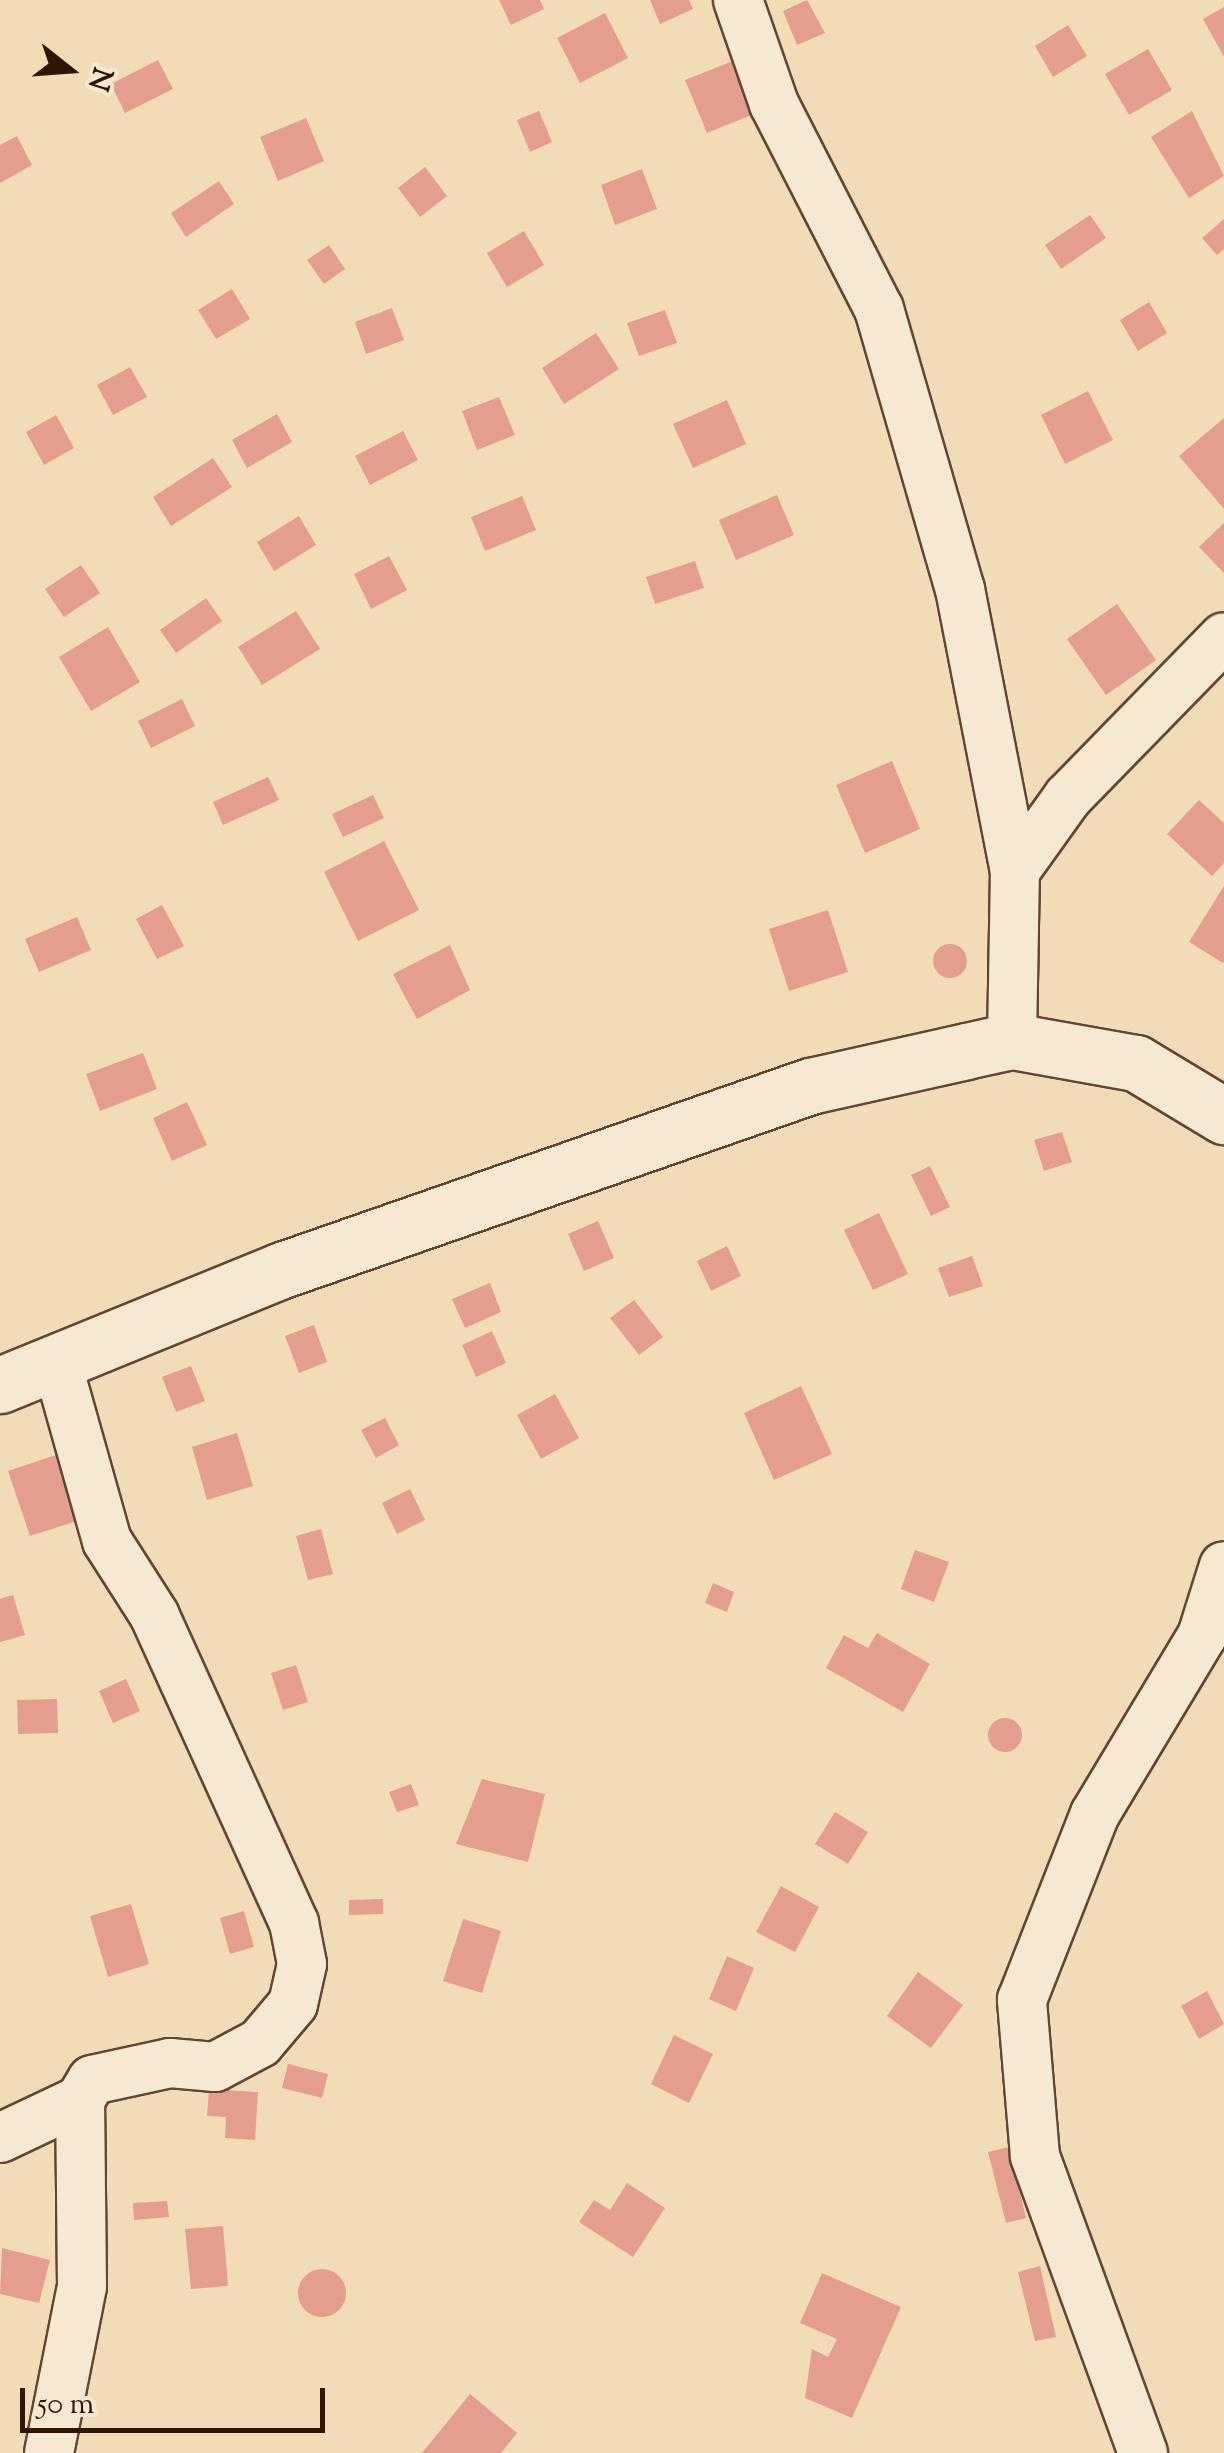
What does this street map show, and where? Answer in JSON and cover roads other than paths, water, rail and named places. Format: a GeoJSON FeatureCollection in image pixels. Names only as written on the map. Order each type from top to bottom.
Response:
{"type":"FeatureCollection","features":[{"type":"Feature","properties":{"kind":"main road"},"geometry":{"type":"LineString","coordinates":[[0,1385],[58,1367],[282,1270],[810,1086],[1012,1041],[1136,1063],[1224,1116]]}},
{"type":"Feature","properties":{"kind":"street"},"geometry":{"type":"LineString","coordinates":[[738,0],[774,104],[879,309],[960,589],[1015,872],[1012,1041]]}},
{"type":"Feature","properties":{"kind":"street"},"geometry":{"type":"LineString","coordinates":[[1015,872],[1068,797],[1224,637]]}},
{"type":"Feature","properties":{"kind":"street"},"geometry":{"type":"LineString","coordinates":[[48,2453],[82,2286],[80,2100],[92,2080],[170,2063],[215,2067],[260,2042],[292,2004],[302,1964],[294,1924],[154,1616],[107,1541],[58,1367]]}},
{"type":"Feature","properties":{"kind":"street"},"geometry":{"type":"LineString","coordinates":[[1143,2453],[1035,2156],[1022,2000],[1095,1814],[1202,1636],[1224,1566]]}},
{"type":"Feature","properties":{"kind":"street"},"geometry":{"type":"LineString","coordinates":[[0,2138],[80,2100]]}}]}
